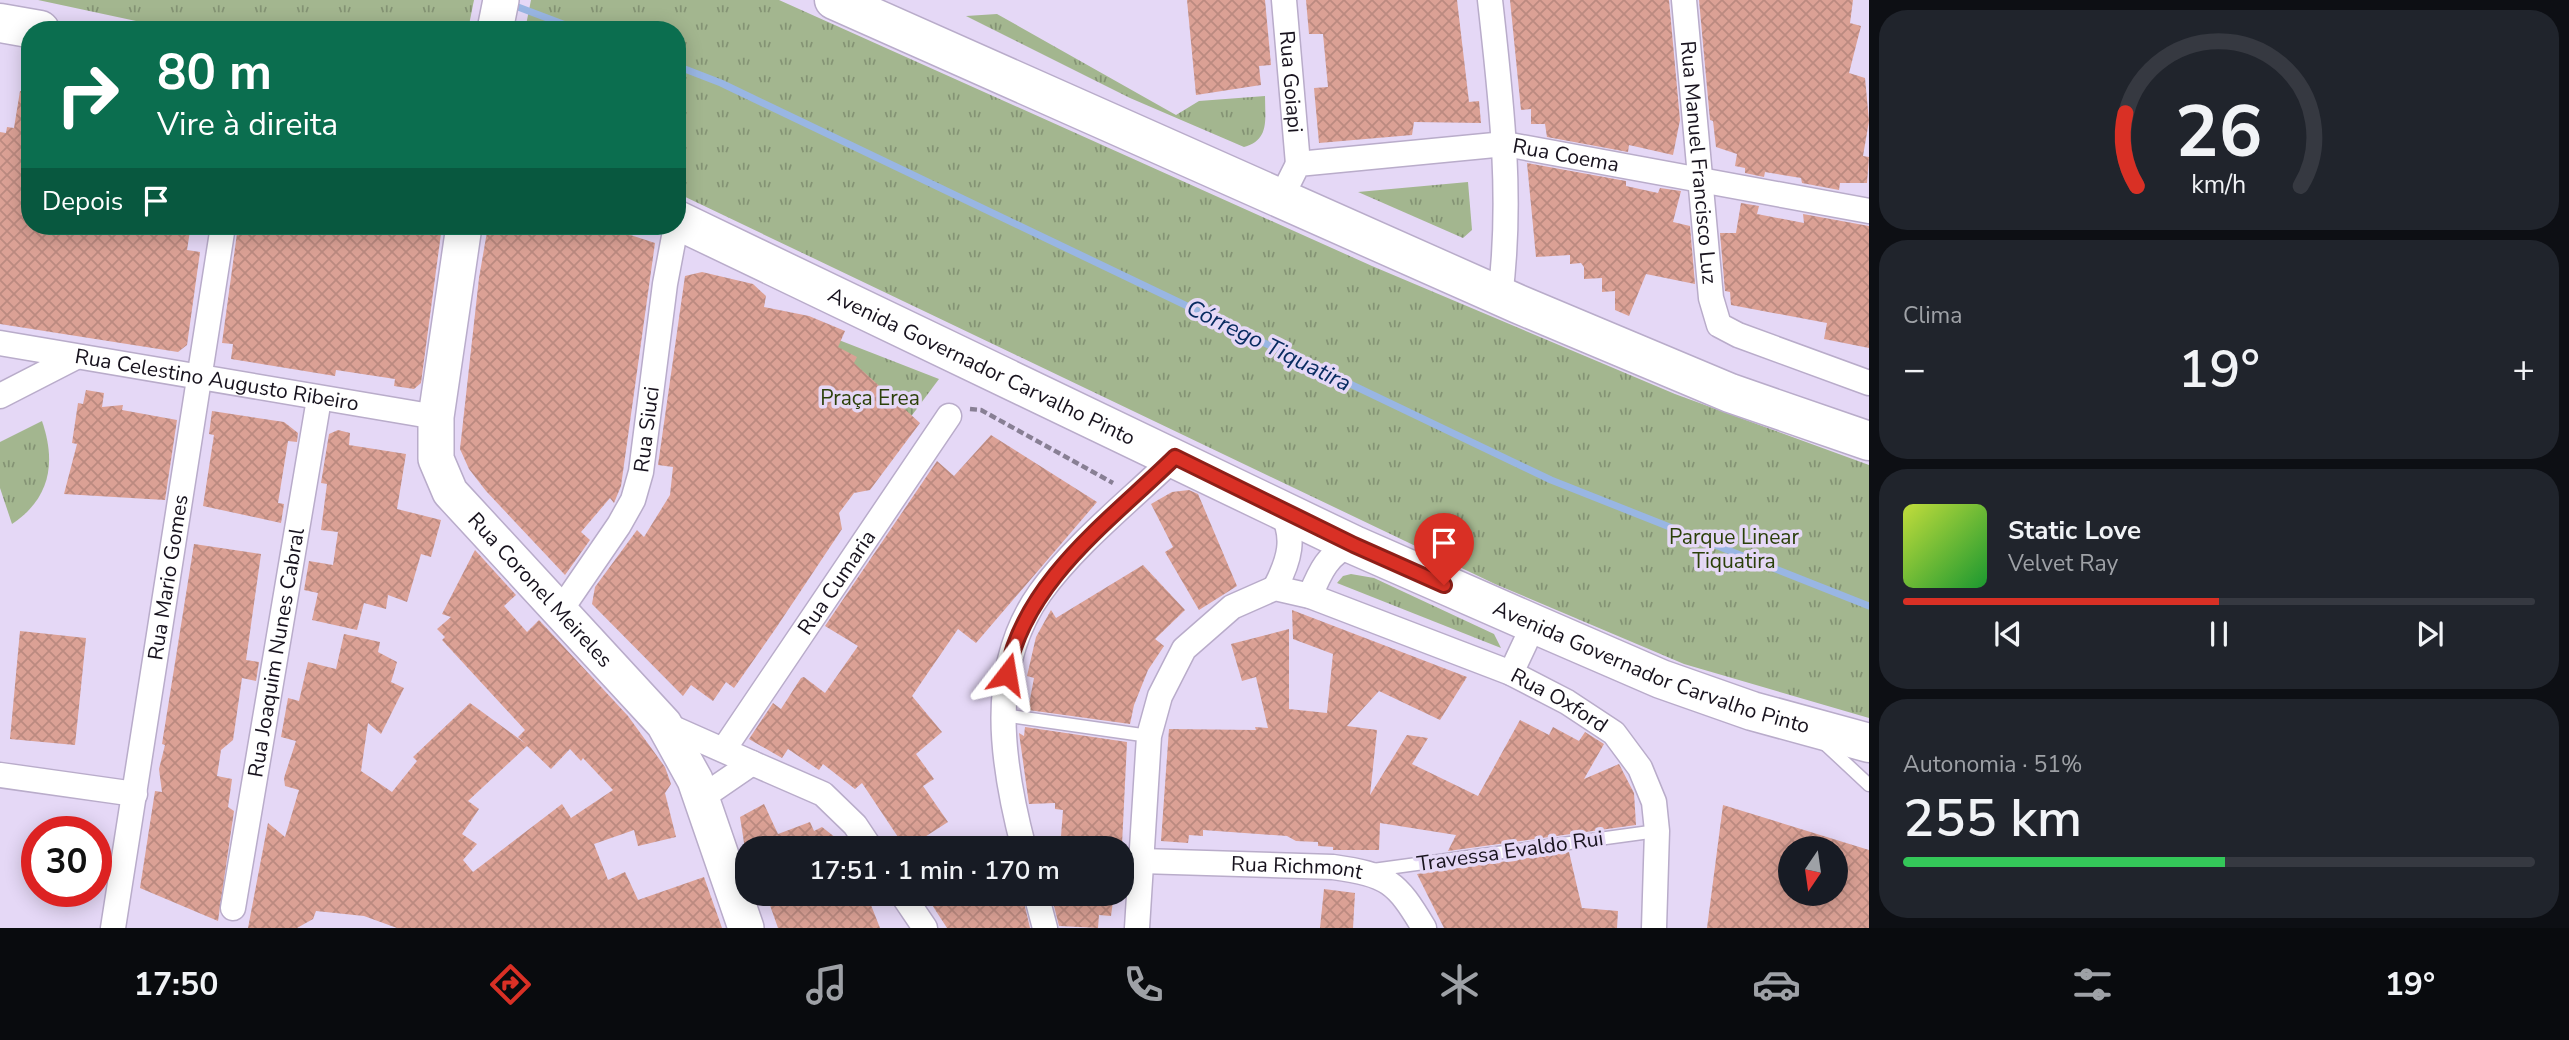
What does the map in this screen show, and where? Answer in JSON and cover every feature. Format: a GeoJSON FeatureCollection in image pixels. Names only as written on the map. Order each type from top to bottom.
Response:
{"type":"FeatureCollection","features":[{"type":"Feature","properties":{"kind":"main road"},"geometry":{"type":"LineString","coordinates":[[834,0],[1500,297],[1730,393],[1869,441]]}},
{"type":"Feature","properties":{"kind":"main road"},"geometry":{"type":"LineString","coordinates":[[0,23],[21,27]]}},
{"type":"Feature","properties":{"kind":"main road","name":"Avenida Governador Carvalho Pinto"},"geometry":{"type":"LineString","coordinates":[[686,224],[1354,545],[1534,624],[1661,679],[1807,727],[1869,743]]}},
{"type":"Feature","properties":{"kind":"street"},"geometry":{"type":"LineString","coordinates":[[496,21],[500,0]]}},
{"type":"Feature","properties":{"kind":"street","name":"Rua Goiapi"},"geometry":{"type":"LineString","coordinates":[[1284,0],[1298,164]]}},
{"type":"Feature","properties":{"kind":"street"},"geometry":{"type":"LineString","coordinates":[[1490,0],[1505,144],[1507,208],[1500,297]]}},
{"type":"Feature","properties":{"kind":"street","name":"Rua Manuel Francisco Luz"},"geometry":{"type":"LineString","coordinates":[[1684,0],[1711,298],[1719,325],[1738,335],[1869,383]]}},
{"type":"Feature","properties":{"kind":"street","name":"Rua Coema"},"geometry":{"type":"LineString","coordinates":[[1298,164],[1505,144],[1869,211]]}},
{"type":"Feature","properties":{"kind":"street"},"geometry":{"type":"LineString","coordinates":[[1281,198],[1298,164]]}},
{"type":"Feature","properties":{"kind":"street","name":"Rua Mario Gomes"},"geometry":{"type":"LineString","coordinates":[[113,928],[222,235]]}},
{"type":"Feature","properties":{"kind":"street","name":"Rua Coronel Meireles"},"geometry":{"type":"LineString","coordinates":[[463,235],[436,417],[436,459],[450,492],[664,724],[695,780],[746,928]]}},
{"type":"Feature","properties":{"kind":"street","name":"Rua Siuci"},"geometry":{"type":"LineString","coordinates":[[560,611],[633,500],[641,472],[665,284],[674,235]]}},
{"type":"Feature","properties":{"kind":"street","name":"Rua Celestino Augusto Ribeiro"},"geometry":{"type":"LineString","coordinates":[[0,343],[74,358],[436,417]]}},
{"type":"Feature","properties":{"kind":"street"},"geometry":{"type":"LineString","coordinates":[[0,396],[74,358]]}},
{"type":"Feature","properties":{"kind":"street","name":"Rua Joaquim Nunes Cabral"},"geometry":{"type":"LineString","coordinates":[[233,908],[319,399]]}},
{"type":"Feature","properties":{"kind":"street","name":"Rua Cumaria"},"geometry":{"type":"LineString","coordinates":[[724,749],[949,416]]}},
{"type":"Feature","properties":{"kind":"street"},"geometry":{"type":"LineString","coordinates":[[1021,836],[1007,785],[1003,715],[1010,656],[1018,634],[1040,593],[1085,544],[1175,457]]}},
{"type":"Feature","properties":{"kind":"street"},"geometry":{"type":"LineString","coordinates":[[1137,928],[1149,736],[1160,696],[1184,649],[1232,607],[1275,589],[1288,558],[1291,537],[1280,509]]}},
{"type":"Feature","properties":{"kind":"street"},"geometry":{"type":"LineString","coordinates":[[1310,596],[1328,561],[1343,548],[1354,545]]}},
{"type":"Feature","properties":{"kind":"street","name":"Rua Oxford"},"geometry":{"type":"LineString","coordinates":[[1275,589],[1310,596],[1511,673],[1567,702],[1614,733],[1640,768],[1654,802],[1657,831],[1654,928]]}},
{"type":"Feature","properties":{"kind":"street"},"geometry":{"type":"LineString","coordinates":[[1511,673],[1534,624]]}},
{"type":"Feature","properties":{"kind":"street"},"geometry":{"type":"LineString","coordinates":[[664,724],[823,794],[855,825],[862,836]]}},
{"type":"Feature","properties":{"kind":"street"},"geometry":{"type":"LineString","coordinates":[[701,798],[752,763]]}},
{"type":"Feature","properties":{"kind":"street"},"geometry":{"type":"LineString","coordinates":[[0,775],[135,794]]}},
{"type":"Feature","properties":{"kind":"street","name":"Rua Richmont"},"geometry":{"type":"LineString","coordinates":[[1141,861],[1333,867],[1363,871],[1382,877],[1402,892],[1424,928]]}},
{"type":"Feature","properties":{"kind":"street"},"geometry":{"type":"LineString","coordinates":[[910,906],[925,928]]}},
{"type":"Feature","properties":{"kind":"street"},"geometry":{"type":"LineString","coordinates":[[1039,906],[1045,928]]}},
{"type":"Feature","properties":{"kind":"lane"},"geometry":{"type":"LineString","coordinates":[[1003,715],[1149,736]]}},
{"type":"Feature","properties":{"kind":"lane"},"geometry":{"type":"LineString","coordinates":[[1807,727],[1869,785]]}},
{"type":"Feature","properties":{"kind":"lane","name":"Travessa Evaldo Rui"},"geometry":{"type":"LineString","coordinates":[[1363,871],[1657,831]]}},
{"type":"Feature","properties":{"kind":"path"},"geometry":{"type":"LineString","coordinates":[[949,416],[961,410],[981,410],[1135,496]]}},
{"type":"Feature","properties":{"kind":"green space"},"geometry":{"type":"Polygon","coordinates":[[[38,0],[474,0],[470,21],[136,21],[38,0]]]}},
{"type":"Feature","properties":{"kind":"green space","name":"Parque Linear Tiquatira"},"geometry":{"type":"Polygon","coordinates":[[[531,0],[779,0],[1372,266],[1675,394],[1869,465],[1869,718],[1684,664],[1495,584],[686,197],[686,21],[527,21],[531,0]]]}},
{"type":"Feature","properties":{"kind":"green space"},"geometry":{"type":"Polygon","coordinates":[[[997,14],[1176,115],[1199,101],[1265,96],[1262,134],[1252,144],[1244,147],[1130,98],[966,16],[997,14]]]}},
{"type":"Feature","properties":{"kind":"green space"},"geometry":{"type":"Polygon","coordinates":[[[1468,182],[1472,230],[1463,238],[1358,192],[1468,182]]]}},
{"type":"Feature","properties":{"kind":"green space","name":"Praça Erea"},"geometry":{"type":"Polygon","coordinates":[[[826,335],[939,379],[880,458],[826,335]]]}},
{"type":"Feature","properties":{"kind":"green space"},"geometry":{"type":"Polygon","coordinates":[[[42,421],[49,451],[47,478],[35,503],[12,524],[0,488],[0,442],[42,421]]]}},
{"type":"Feature","properties":{"kind":"green space"},"geometry":{"type":"Polygon","coordinates":[[[1351,574],[1374,578],[1494,634],[1501,648],[1337,583],[1343,576],[1351,574]]]}},
{"type":"Feature","properties":{"kind":"building"},"geometry":{"type":"Polygon","coordinates":[[[1187,0],[1265,0],[1271,65],[1259,66],[1261,85],[1196,95],[1187,0]]]}},
{"type":"Feature","properties":{"kind":"building"},"geometry":{"type":"Polygon","coordinates":[[[1306,0],[1457,0],[1469,102],[1479,101],[1481,123],[1414,122],[1412,135],[1319,143],[1314,88],[1328,87],[1323,34],[1309,34],[1306,0]]]}},
{"type":"Feature","properties":{"kind":"building"},"geometry":{"type":"Polygon","coordinates":[[[1510,0],[1669,0],[1680,120],[1673,155],[1629,145],[1628,152],[1547,137],[1545,124],[1531,124],[1531,109],[1521,110],[1510,0]]]}},
{"type":"Feature","properties":{"kind":"building"},"geometry":{"type":"Polygon","coordinates":[[[1699,0],[1853,0],[1850,23],[1861,26],[1849,73],[1865,78],[1869,121],[1863,156],[1869,157],[1867,183],[1840,183],[1839,190],[1802,183],[1801,178],[1765,172],[1764,177],[1745,173],[1745,168],[1735,166],[1737,154],[1716,147],[1713,121],[1710,120],[1699,0]]]}},
{"type":"Feature","properties":{"kind":"building"},"geometry":{"type":"Polygon","coordinates":[[[21,91],[21,235],[189,235],[187,250],[200,252],[187,345],[178,352],[0,324],[0,132],[6,133],[7,127],[14,128],[21,91]]]}},
{"type":"Feature","properties":{"kind":"building"},"geometry":{"type":"Polygon","coordinates":[[[1527,163],[1626,181],[1626,186],[1658,193],[1660,188],[1681,191],[1673,222],[1690,226],[1695,284],[1646,274],[1629,316],[1615,310],[1615,291],[1602,292],[1602,278],[1584,279],[1584,267],[1581,263],[1570,264],[1570,255],[1536,257],[1527,163]]]}},
{"type":"Feature","properties":{"kind":"building"},"geometry":{"type":"Polygon","coordinates":[[[1741,203],[1759,206],[1757,214],[1804,223],[1803,214],[1869,226],[1869,348],[1824,339],[1827,323],[1731,305],[1730,292],[1725,291],[1720,233],[1736,233],[1741,203]]]}},
{"type":"Feature","properties":{"kind":"building"},"geometry":{"type":"Polygon","coordinates":[[[237,235],[441,235],[421,383],[414,389],[394,386],[395,379],[336,370],[335,376],[231,359],[233,344],[222,343],[237,235]]]}},
{"type":"Feature","properties":{"kind":"building"},"geometry":{"type":"Polygon","coordinates":[[[486,235],[631,235],[655,243],[621,486],[614,503],[610,498],[581,532],[590,540],[565,575],[486,491],[469,469],[460,449],[479,278],[486,235]]]}},
{"type":"Feature","properties":{"kind":"building"},"geometry":{"type":"Polygon","coordinates":[[[702,272],[753,284],[766,296],[764,307],[809,316],[845,331],[838,347],[857,357],[854,363],[920,423],[870,490],[854,493],[839,513],[842,529],[776,628],[734,688],[726,682],[713,701],[691,685],[683,696],[592,604],[595,587],[637,530],[644,537],[670,495],[673,467],[658,465],[685,276],[702,272]]]}},
{"type":"Feature","properties":{"kind":"building"},"geometry":{"type":"Polygon","coordinates":[[[86,390],[104,393],[102,407],[123,405],[122,410],[177,420],[165,500],[64,494],[77,444],[72,443],[78,403],[83,404],[86,390]]]}},
{"type":"Feature","properties":{"kind":"building"},"geometry":{"type":"Polygon","coordinates":[[[212,411],[284,422],[298,433],[297,442],[288,441],[278,503],[284,504],[281,523],[203,506],[214,435],[209,434],[212,411]]]}},
{"type":"Feature","properties":{"kind":"building"},"geometry":{"type":"Polygon","coordinates":[[[338,430],[350,433],[349,445],[406,454],[397,509],[441,520],[431,557],[421,554],[407,602],[388,595],[386,609],[364,603],[357,630],[312,620],[318,593],[304,590],[309,561],[333,565],[338,532],[321,530],[327,484],[321,483],[329,434],[338,430]]]}},
{"type":"Feature","properties":{"kind":"building"},"geometry":{"type":"Polygon","coordinates":[[[991,435],[1097,502],[976,643],[958,629],[912,696],[942,732],[916,754],[934,779],[923,786],[948,822],[926,836],[897,836],[862,783],[855,789],[823,764],[819,770],[788,749],[782,758],[749,739],[773,703],[781,709],[801,678],[804,677],[825,693],[858,646],[825,626],[937,461],[954,476],[991,435]]]}},
{"type":"Feature","properties":{"kind":"building"},"geometry":{"type":"Polygon","coordinates":[[[1189,490],[1198,494],[1237,586],[1199,610],[1165,552],[1173,547],[1151,504],[1172,492],[1189,490]]]}},
{"type":"Feature","properties":{"kind":"building"},"geometry":{"type":"Polygon","coordinates":[[[194,544],[261,554],[246,660],[259,662],[256,681],[242,678],[233,740],[221,750],[217,776],[232,779],[228,807],[234,811],[218,921],[140,888],[155,791],[162,792],[159,769],[165,745],[162,744],[194,544]]]}},
{"type":"Feature","properties":{"kind":"building"},"geometry":{"type":"Polygon","coordinates":[[[475,550],[516,595],[504,606],[527,632],[539,620],[628,716],[665,767],[671,784],[665,793],[676,837],[638,846],[634,830],[594,844],[608,880],[625,872],[638,900],[704,877],[722,928],[397,928],[364,916],[316,911],[313,919],[297,928],[248,928],[268,823],[285,837],[299,790],[285,786],[284,778],[296,741],[281,737],[288,698],[299,701],[308,662],[336,669],[344,634],[380,642],[378,652],[397,662],[391,682],[404,688],[381,734],[368,723],[361,771],[392,792],[417,761],[413,757],[470,703],[526,744],[518,737],[525,730],[442,640],[445,637],[437,629],[451,617],[442,614],[475,550]],[[527,746],[468,801],[479,809],[462,834],[477,844],[463,860],[473,872],[562,804],[571,818],[613,790],[583,758],[581,761],[570,749],[551,769],[527,746]]]}},
{"type":"Feature","properties":{"kind":"building"},"geometry":{"type":"Polygon","coordinates":[[[1143,565],[1185,610],[1155,639],[1164,646],[1148,670],[1134,705],[1130,724],[1028,710],[1034,678],[1027,676],[1036,637],[1051,610],[1056,618],[1143,565]]]}},
{"type":"Feature","properties":{"kind":"building"},"geometry":{"type":"Polygon","coordinates":[[[1292,610],[1467,677],[1440,720],[1379,691],[1347,726],[1377,730],[1370,795],[1407,735],[1428,738],[1412,764],[1478,796],[1520,720],[1549,735],[1553,727],[1579,741],[1585,732],[1604,744],[1584,779],[1619,764],[1634,793],[1636,825],[1448,851],[1456,835],[1380,823],[1379,850],[1333,850],[1333,847],[1318,846],[1318,842],[1296,841],[1287,836],[1203,830],[1203,836],[1189,835],[1188,843],[1161,841],[1169,729],[1268,728],[1256,677],[1242,681],[1231,644],[1289,629],[1289,709],[1327,713],[1333,654],[1293,639],[1292,610]]]}},
{"type":"Feature","properties":{"kind":"building"},"geometry":{"type":"Polygon","coordinates":[[[20,631],[86,638],[75,745],[10,739],[20,631]]]}},
{"type":"Feature","properties":{"kind":"building"},"geometry":{"type":"Polygon","coordinates":[[[1025,727],[1127,742],[1122,836],[1061,836],[1063,810],[1055,809],[1055,803],[1029,804],[1019,733],[1024,736],[1025,727]]]}},
{"type":"Feature","properties":{"kind":"building"},"geometry":{"type":"Polygon","coordinates":[[[764,804],[778,834],[810,822],[814,831],[822,827],[833,836],[743,836],[740,817],[764,804]]]}},
{"type":"Feature","properties":{"kind":"building"},"geometry":{"type":"Polygon","coordinates":[[[1723,805],[1824,836],[1778,836],[1778,906],[1848,906],[1848,844],[1869,850],[1869,928],[1707,928],[1723,805]]]}},
{"type":"Feature","properties":{"kind":"building"},"geometry":{"type":"Polygon","coordinates":[[[1569,852],[1582,908],[1618,911],[1617,928],[1444,928],[1417,874],[1569,852]]]}},
{"type":"Feature","properties":{"kind":"building"},"geometry":{"type":"Polygon","coordinates":[[[1324,889],[1355,893],[1353,928],[1320,928],[1324,889]]]}},
{"type":"Feature","properties":{"kind":"building"},"geometry":{"type":"Polygon","coordinates":[[[770,906],[871,906],[880,928],[778,928],[770,906]]]}},
{"type":"Feature","properties":{"kind":"building"},"geometry":{"type":"Polygon","coordinates":[[[933,906],[1025,906],[1030,928],[947,928],[933,906]]]}},
{"type":"Feature","properties":{"kind":"building"},"geometry":{"type":"Polygon","coordinates":[[[1054,906],[1112,906],[1111,916],[1099,915],[1098,928],[1059,926],[1054,906]]]}},
{"type":"Feature","properties":{"kind":"waterway","name":"Córrego Tiquatira"},"geometry":{"type":"LineString","coordinates":[[510,4],[555,21]]}},
{"type":"Feature","properties":{"kind":"waterway","name":"Córrego Tiquatira"},"geometry":{"type":"LineString","coordinates":[[686,69],[721,83],[1551,480],[1869,606]]}},
{"type":"Feature","properties":{"kind":"route"},"geometry":{"type":"LineString","coordinates":[[1007,674],[1018,634],[1040,593],[1085,544],[1175,457],[1354,545],[1444,585]]}}]}
